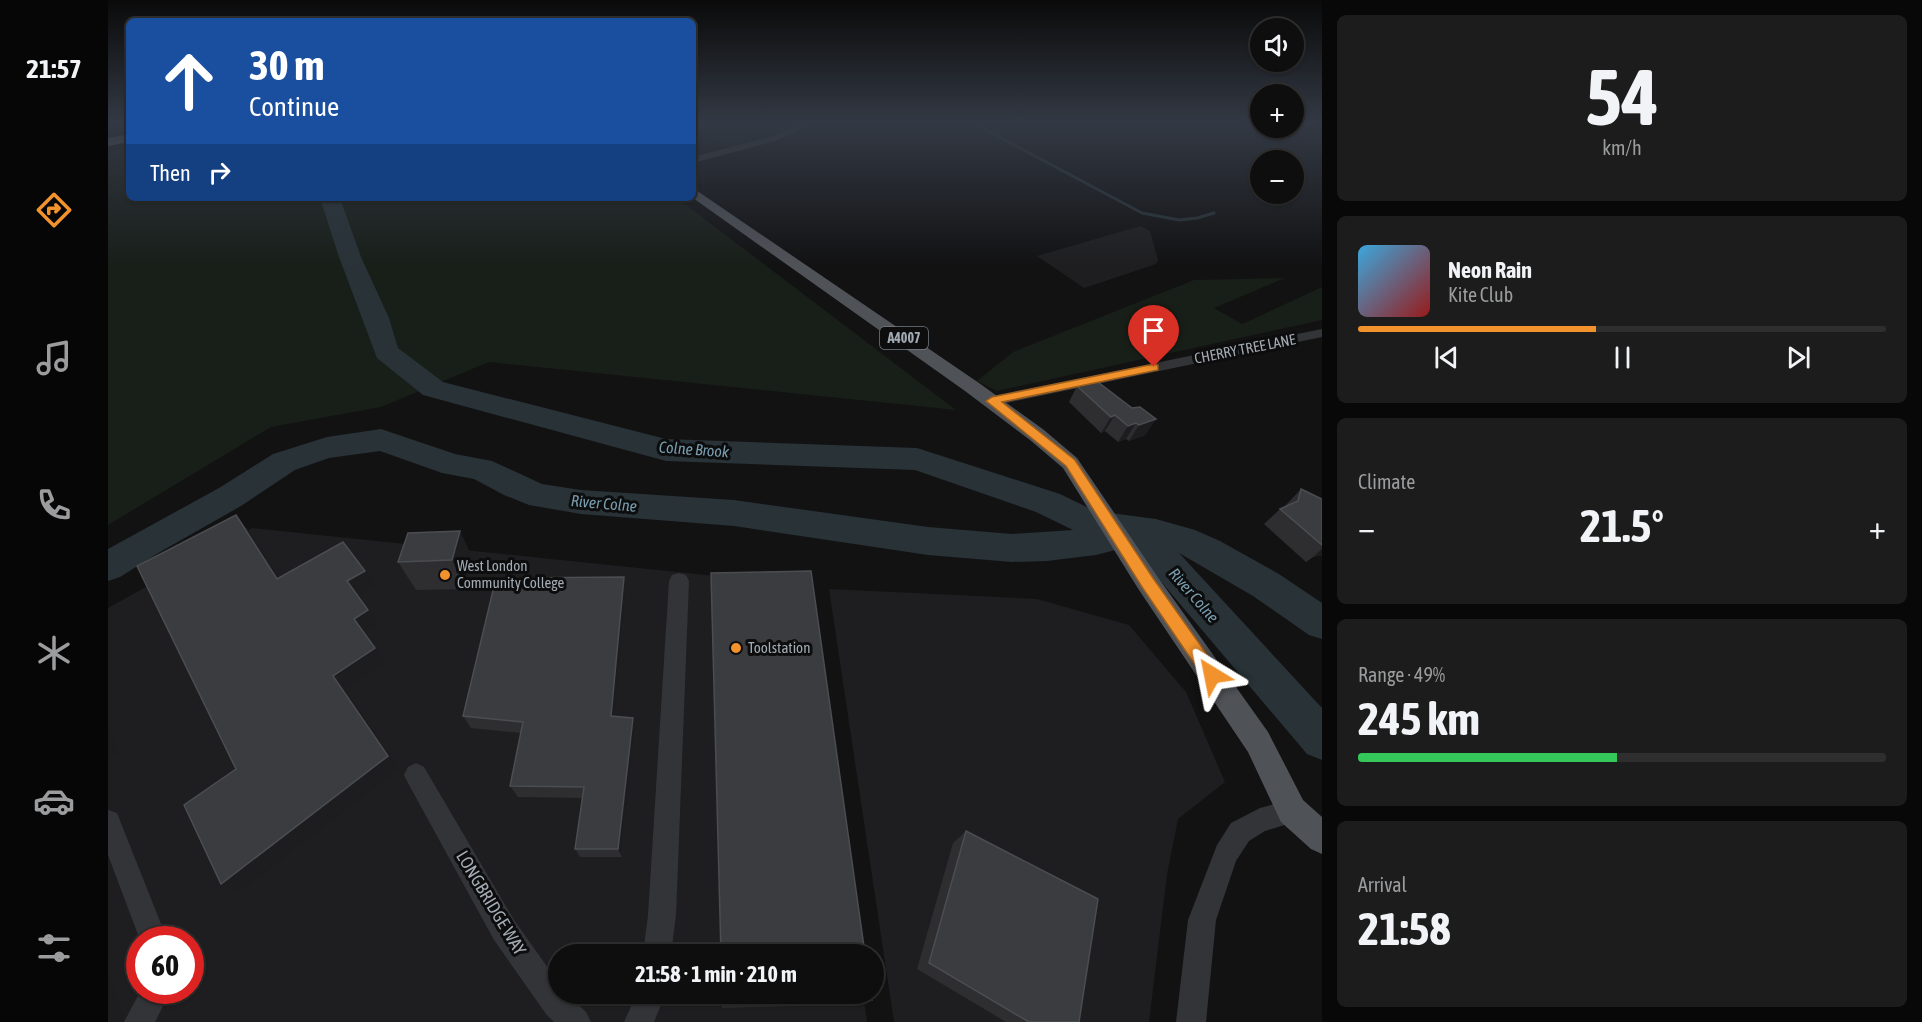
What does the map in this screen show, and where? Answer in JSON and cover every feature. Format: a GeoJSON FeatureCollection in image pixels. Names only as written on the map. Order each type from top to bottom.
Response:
{"type":"FeatureCollection","features":[{"type":"Feature","properties":{"kind":"main road","name":"A4007"},"geometry":{"type":"LineString","coordinates":[[696,194],[992,401],[1071,463],[1148,583],[1258,742],[1292,811],[1322,838]]}},
{"type":"Feature","properties":{"kind":"street","name":"CHERRY TREE LANE"},"geometry":{"type":"LineString","coordinates":[[992,401],[1322,333]]}},
{"type":"Feature","properties":{"kind":"street"},"geometry":{"type":"LineString","coordinates":[[658,944],[662,915],[679,581]]}},
{"type":"Feature","properties":{"kind":"street","name":"LONGBRIDGE WAY"},"geometry":{"type":"LineString","coordinates":[[416,775],[504,930],[556,1004],[576,1022]]}},
{"type":"Feature","properties":{"kind":"street"},"geometry":{"type":"LineString","coordinates":[[1191,1022],[1202,920],[1226,854],[1240,832],[1260,820],[1292,811]]}},
{"type":"Feature","properties":{"kind":"street"},"geometry":{"type":"LineString","coordinates":[[108,822],[148,926]]}},
{"type":"Feature","properties":{"kind":"street"},"geometry":{"type":"LineString","coordinates":[[139,1022],[149,1004]]}},
{"type":"Feature","properties":{"kind":"street"},"geometry":{"type":"LineString","coordinates":[[639,1022],[647,1004]]}},
{"type":"Feature","properties":{"kind":"shaded area"},"geometry":{"type":"Polygon","coordinates":[[[108,171],[126,171],[126,201],[681,201],[956,410],[489,362],[381,407],[271,427],[108,525],[108,171]]]}},
{"type":"Feature","properties":{"kind":"shaded area"},"geometry":{"type":"Polygon","coordinates":[[[1140,226],[1150,231],[1158,260],[1156,264],[1084,288],[1037,256],[1140,226]]]}},
{"type":"Feature","properties":{"kind":"shaded area"},"geometry":{"type":"Polygon","coordinates":[[[1285,278],[1214,308],[1242,324],[1322,287],[1322,320],[997,391],[977,381],[1013,352],[1194,280],[1285,278]]]}},
{"type":"Feature","properties":{"kind":"shaded area"},"geometry":{"type":"Polygon","coordinates":[[[252,528],[813,586],[857,944],[548,944],[548,1004],[865,1004],[867,1022],[108,1022],[108,608],[252,528]]]}},
{"type":"Feature","properties":{"kind":"shaded area"},"geometry":{"type":"Polygon","coordinates":[[[829,589],[1037,599],[1129,625],[1186,692],[1225,782],[1178,819],[1167,874],[1149,1022],[894,1022],[829,589]]]}},
{"type":"Feature","properties":{"kind":"building"},"geometry":{"type":"Polygon","coordinates":[[[1094,379],[1132,408],[1140,407],[1156,419],[1128,426],[1115,415],[1111,417],[1077,386],[1094,379]]]}},
{"type":"Feature","properties":{"kind":"building"},"geometry":{"type":"Polygon","coordinates":[[[1301,489],[1322,499],[1322,545],[1280,509],[1298,501],[1301,489]]]}},
{"type":"Feature","properties":{"kind":"building"},"geometry":{"type":"Polygon","coordinates":[[[236,515],[277,579],[343,542],[365,571],[347,581],[368,610],[354,619],[375,648],[333,676],[388,756],[221,884],[184,805],[236,769],[137,566],[236,515]]]}},
{"type":"Feature","properties":{"kind":"building"},"geometry":{"type":"Polygon","coordinates":[[[460,531],[452,560],[398,562],[408,533],[460,531]]]}},
{"type":"Feature","properties":{"kind":"building"},"geometry":{"type":"Polygon","coordinates":[[[811,571],[864,944],[721,944],[711,573],[811,571]]]}},
{"type":"Feature","properties":{"kind":"building"},"geometry":{"type":"Polygon","coordinates":[[[624,577],[611,716],[633,718],[618,849],[575,849],[584,787],[510,786],[523,722],[463,716],[496,578],[624,577]]]}},
{"type":"Feature","properties":{"kind":"building"},"geometry":{"type":"Polygon","coordinates":[[[966,831],[1098,899],[1079,1022],[1029,1022],[929,963],[966,831]]]}},
{"type":"Feature","properties":{"kind":"waterway"},"geometry":{"type":"LineString","coordinates":[[1063,171],[1142,213],[1179,220],[1214,213]]}},
{"type":"Feature","properties":{"kind":"waterway","name":"Colne Brook"},"geometry":{"type":"LineString","coordinates":[[331,201],[350,257],[376,318],[386,352],[433,389],[666,450],[917,459],[1048,503],[1089,523],[1138,531]]}},
{"type":"Feature","properties":{"kind":"waterway","name":"River Colne"},"geometry":{"type":"LineString","coordinates":[[108,567],[230,497],[284,462],[327,448],[381,440],[453,465],[481,469],[515,487],[540,496],[581,502],[734,513],[928,541],[1012,548],[1047,547],[1096,541],[1138,531]]}},
{"type":"Feature","properties":{"kind":"waterway","name":"River Colne"},"geometry":{"type":"LineString","coordinates":[[1138,531],[1156,532],[1208,551],[1266,585],[1322,623]]}},
{"type":"Feature","properties":{"kind":"waterway","name":"River Colne"},"geometry":{"type":"LineString","coordinates":[[1138,531],[1322,739]]}},
{"type":"Feature","properties":{"kind":"place","name":"West London Community College"},"geometry":{"type":"Point","coordinates":[445,575]}},
{"type":"Feature","properties":{"kind":"place","name":"Toolstation"},"geometry":{"type":"Point","coordinates":[736,648]}},
{"type":"Feature","properties":{"kind":"route"},"geometry":{"type":"LineString","coordinates":[[1154,367],[992,401],[1071,463],[1148,583],[1212,675]]}}]}
